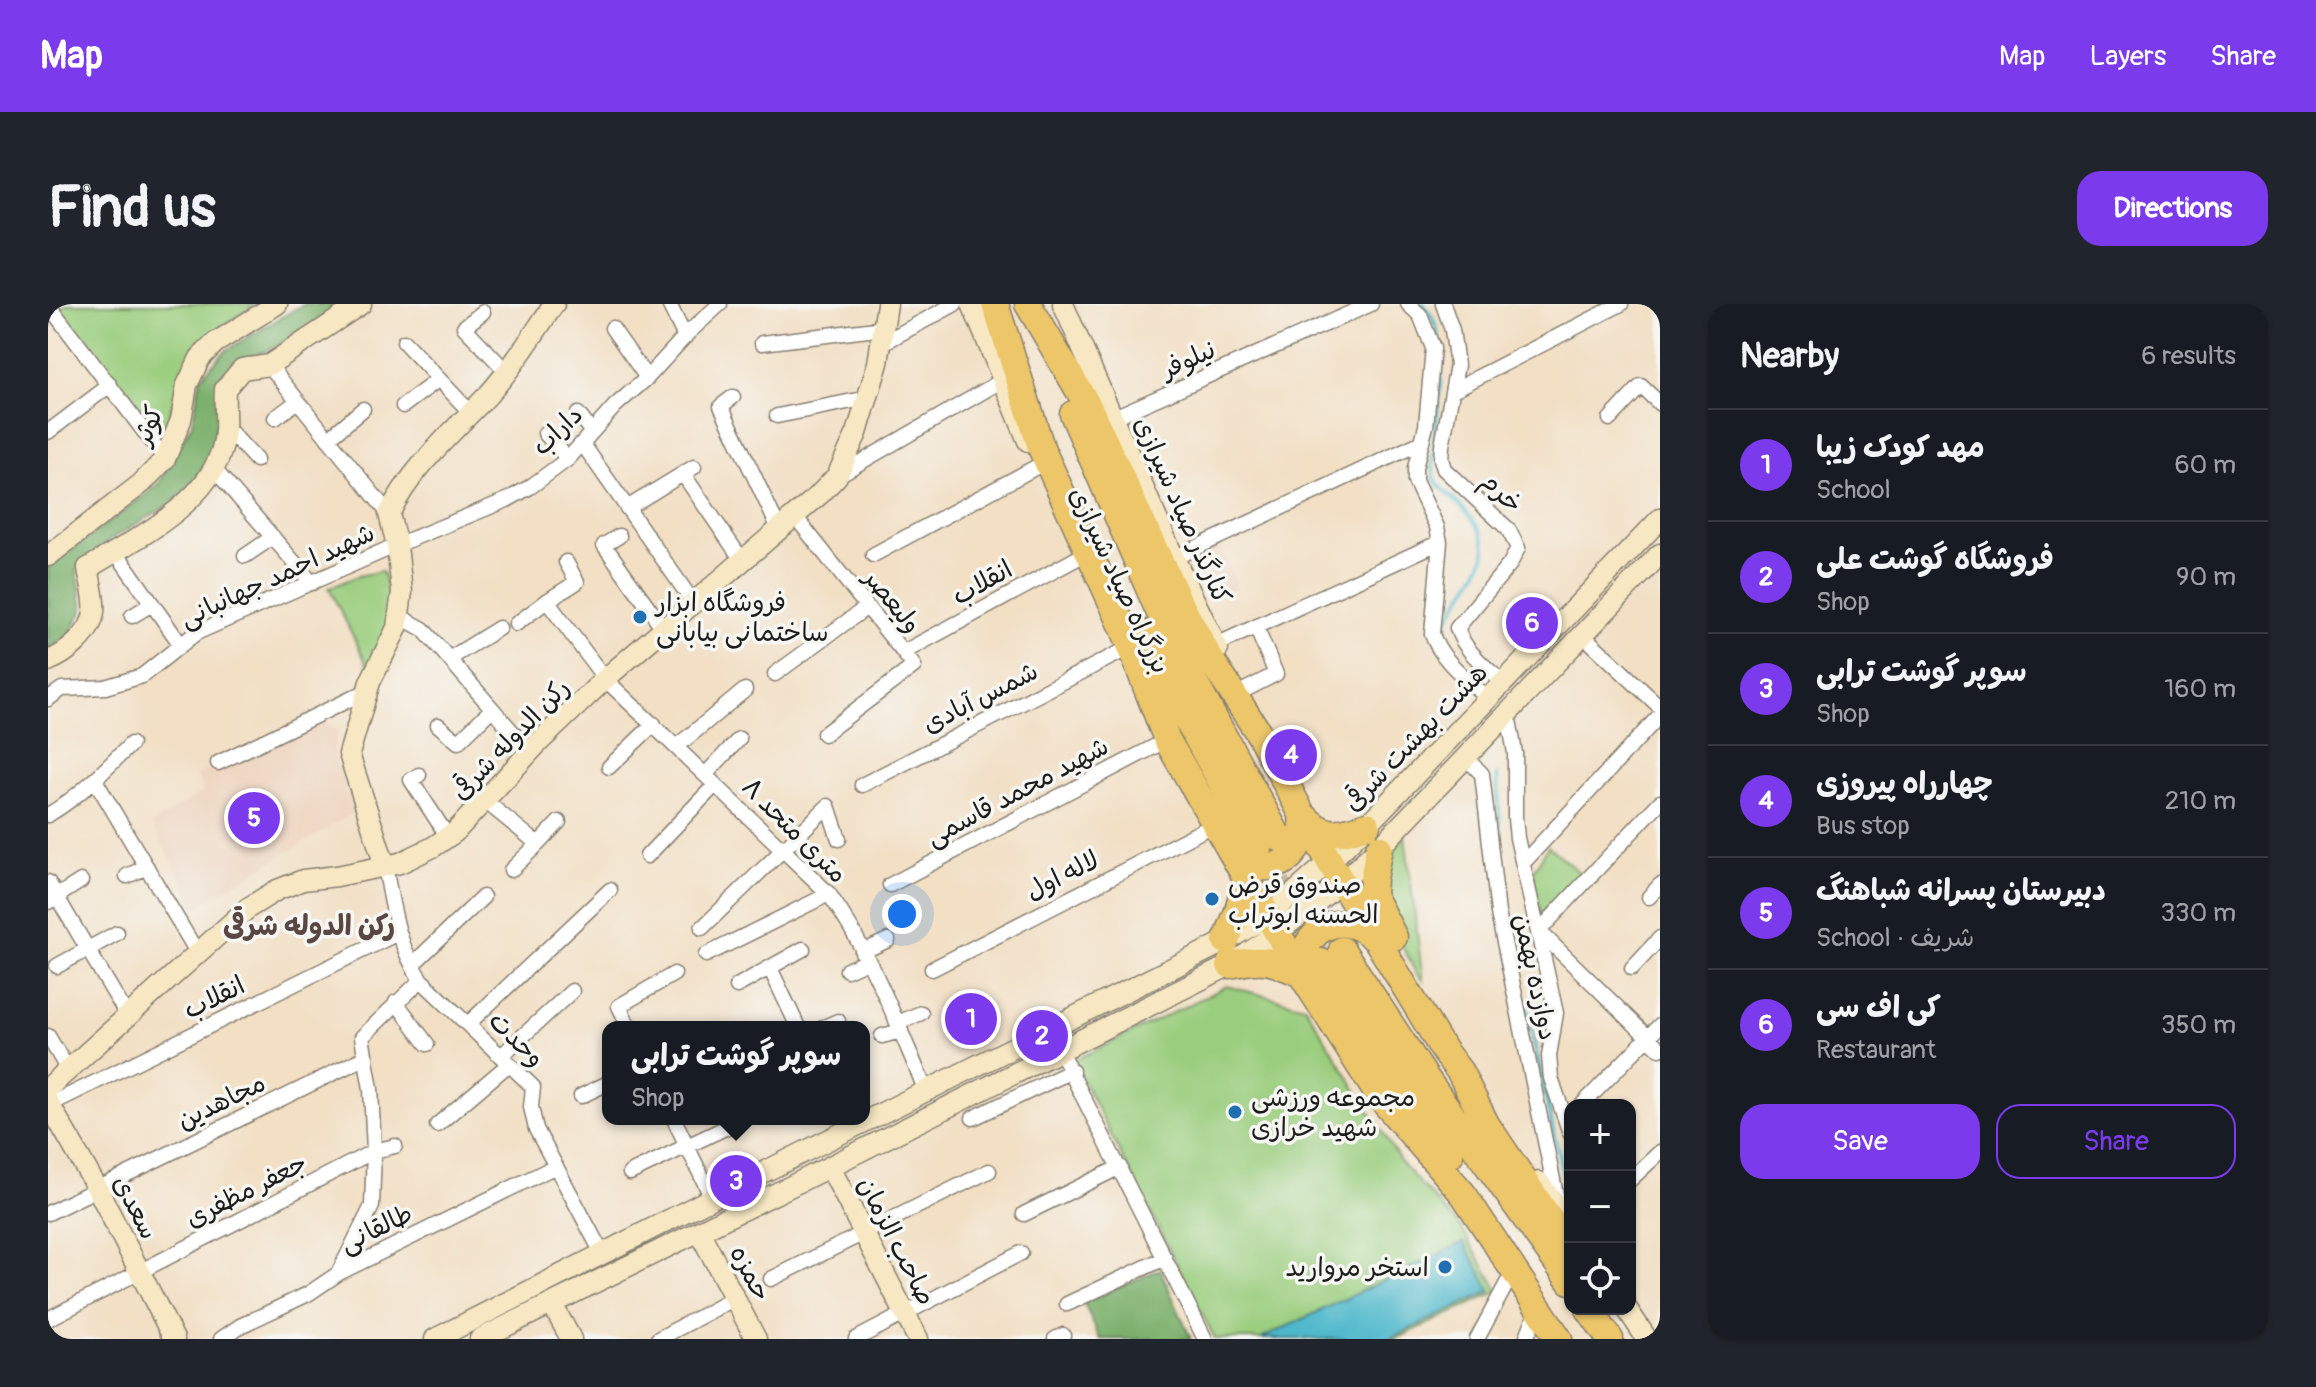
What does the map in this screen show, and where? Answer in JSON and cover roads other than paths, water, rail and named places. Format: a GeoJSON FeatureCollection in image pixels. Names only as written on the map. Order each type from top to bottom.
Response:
{"type":"FeatureCollection","features":[{"type":"Feature","properties":{"kind":"highway"},"geometry":{"type":"LineString","coordinates":[[996,304],[1042,450],[1124,629],[1167,740],[1215,824],[1255,856],[1273,924],[1321,962],[1425,1077],[1564,1273]]}},
{"type":"Feature","properties":{"kind":"highway","name":"بزرگراه صیاد شیرازی"},"geometry":{"type":"LineString","coordinates":[[996,304],[1151,654],[1255,856]]}},
{"type":"Feature","properties":{"kind":"highway"},"geometry":{"type":"LineString","coordinates":[[1026,304],[1088,406],[1178,600],[1209,657],[1260,735],[1336,872],[1444,1051],[1460,1072],[1486,1124],[1566,1243]]}},
{"type":"Feature","properties":{"kind":"highway","name":"بزرگراه صیاد شیرازی"},"geometry":{"type":"LineString","coordinates":[[1026,304],[1172,641],[1255,856]]}},
{"type":"Feature","properties":{"kind":"highway"},"geometry":{"type":"LineString","coordinates":[[1255,856],[1249,867],[1264,869],[1279,865],[1292,856],[1300,844],[1304,829],[1302,814]]}},
{"type":"Feature","properties":{"kind":"highway"},"geometry":{"type":"LineString","coordinates":[[1302,814],[1315,827],[1328,833],[1350,831],[1373,836],[1372,895],[1413,971],[1411,996]]}},
{"type":"Feature","properties":{"kind":"highway"},"geometry":{"type":"LineString","coordinates":[[1255,856],[1228,953],[1267,961],[1321,962]]}},
{"type":"Feature","properties":{"kind":"highway"},"geometry":{"type":"LineString","coordinates":[[1321,962],[1301,960],[1305,946],[1326,927],[1340,923],[1354,925],[1367,931],[1377,941]]}},
{"type":"Feature","properties":{"kind":"highway"},"geometry":{"type":"LineString","coordinates":[[1321,962],[1379,1096],[1464,1195],[1559,1339]]}},
{"type":"Feature","properties":{"kind":"highway"},"geometry":{"type":"LineString","coordinates":[[1321,962],[1405,1093],[1531,1264],[1579,1339]]}},
{"type":"Feature","properties":{"kind":"highway"},"geometry":{"type":"LineString","coordinates":[[1593,1315],[1610,1339]]}},
{"type":"Feature","properties":{"kind":"highway"},"geometry":{"type":"LineString","coordinates":[[1614,1315],[1628,1339]]}},
{"type":"Feature","properties":{"kind":"main road","name":"کوثر"},"geometry":{"type":"LineString","coordinates":[[48,556],[142,483],[165,459],[181,420],[187,385],[200,358],[215,343],[277,304]]}},
{"type":"Feature","properties":{"kind":"main road"},"geometry":{"type":"LineString","coordinates":[[48,661],[72,647],[86,631],[95,612],[88,568],[192,498],[215,470],[225,433],[225,389],[242,369],[269,365],[361,304]]}},
{"type":"Feature","properties":{"kind":"main road"},"geometry":{"type":"LineString","coordinates":[[385,866],[349,754],[367,691],[397,628],[399,616],[402,592],[397,545],[389,514],[401,489],[507,372],[554,304]]}},
{"type":"Feature","properties":{"kind":"main road","name":"رکن الدوله شرقی"},"geometry":{"type":"LineString","coordinates":[[49,1098],[68,1070],[248,908],[277,890],[303,880],[400,863],[448,837],[605,679],[819,495],[837,476],[857,433],[878,363],[887,304]]}},
{"type":"Feature","properties":{"kind":"main road"},"geometry":{"type":"LineString","coordinates":[[972,304],[1038,466],[1083,555],[1121,652],[1167,740]]}},
{"type":"Feature","properties":{"kind":"main road","name":"کنارگذر صیاد شیرازی"},"geometry":{"type":"LineString","coordinates":[[1063,304],[1174,558],[1260,735]]}},
{"type":"Feature","properties":{"kind":"main road","name":"هشت بهشت شرقی"},"geometry":{"type":"LineString","coordinates":[[1373,836],[1503,683],[1660,519]]}},
{"type":"Feature","properties":{"kind":"main road","name":"هشت بهشت شرقی"},"geometry":{"type":"LineString","coordinates":[[1228,953],[1273,924],[1466,758],[1660,554]]}},
{"type":"Feature","properties":{"kind":"main road"},"geometry":{"type":"LineString","coordinates":[[480,1339],[1060,1051],[1228,953]]}},
{"type":"Feature","properties":{"kind":"main road"},"geometry":{"type":"LineString","coordinates":[[870,1114],[1228,953]]}},
{"type":"Feature","properties":{"kind":"main road"},"geometry":{"type":"LineString","coordinates":[[1460,1072],[1564,1216]]}},
{"type":"Feature","properties":{"kind":"main road"},"geometry":{"type":"LineString","coordinates":[[1379,1096],[1456,1199],[1507,1283],[1529,1330],[1546,1339]]}},
{"type":"Feature","properties":{"kind":"main road","name":"سعدی"},"geometry":{"type":"LineString","coordinates":[[49,1098],[174,1339]]}},
{"type":"Feature","properties":{"kind":"main road"},"geometry":{"type":"LineString","coordinates":[[435,1339],[780,1164],[844,1125]]}},
{"type":"Feature","properties":{"kind":"main road"},"geometry":{"type":"LineString","coordinates":[[780,1164],[789,1187]]}},
{"type":"Feature","properties":{"kind":"main road","name":"صاحب الزمان"},"geometry":{"type":"LineString","coordinates":[[830,1167],[918,1339]]}},
{"type":"Feature","properties":{"kind":"main road","name":"حمزه"},"geometry":{"type":"LineString","coordinates":[[699,1231],[756,1339]]}},
{"type":"Feature","properties":{"kind":"main road"},"geometry":{"type":"LineString","coordinates":[[552,1304],[571,1339]]}},
{"type":"Feature","properties":{"kind":"main road"},"geometry":{"type":"LineString","coordinates":[[1631,1315],[1647,1339]]}},
{"type":"Feature","properties":{"kind":"street"},"geometry":{"type":"LineString","coordinates":[[669,304],[685,337]]}},
{"type":"Feature","properties":{"kind":"street","name":"داراب"},"geometry":{"type":"LineString","coordinates":[[397,545],[507,500],[568,459],[615,406],[720,304]]}},
{"type":"Feature","properties":{"kind":"street"},"geometry":{"type":"LineString","coordinates":[[762,343],[882,336],[955,304]]}},
{"type":"Feature","properties":{"kind":"street","name":"نیلوفر"},"geometry":{"type":"LineString","coordinates":[[1112,418],[1371,304]]}},
{"type":"Feature","properties":{"kind":"street"},"geometry":{"type":"LineString","coordinates":[[1408,304],[1420,315],[1433,348],[1427,414],[1415,468],[1415,481],[1437,527],[1440,542],[1432,634],[1436,645],[1450,663],[1489,699]]}},
{"type":"Feature","properties":{"kind":"street","name":"خرم"},"geometry":{"type":"LineString","coordinates":[[1443,304],[1448,315],[1457,365],[1442,446],[1444,469],[1508,529],[1518,548],[1510,564],[1457,628],[1460,639],[1471,653],[1503,683]]}},
{"type":"Feature","properties":{"kind":"street"},"geometry":{"type":"LineString","coordinates":[[1453,390],[1621,304]]}},
{"type":"Feature","properties":{"kind":"street"},"geometry":{"type":"LineString","coordinates":[[51,306],[165,459]]}},
{"type":"Feature","properties":{"kind":"street"},"geometry":{"type":"LineString","coordinates":[[483,312],[464,327],[507,372]]}},
{"type":"Feature","properties":{"kind":"street"},"geometry":{"type":"LineString","coordinates":[[612,328],[647,378]]}},
{"type":"Feature","properties":{"kind":"street"},"geometry":{"type":"LineString","coordinates":[[404,342],[470,412]]}},
{"type":"Feature","properties":{"kind":"street"},"geometry":{"type":"LineString","coordinates":[[269,365],[389,514]]}},
{"type":"Feature","properties":{"kind":"street"},"geometry":{"type":"LineString","coordinates":[[403,406],[439,379]]}},
{"type":"Feature","properties":{"kind":"street"},"geometry":{"type":"LineString","coordinates":[[837,476],[1003,380]]}},
{"type":"Feature","properties":{"kind":"street"},"geometry":{"type":"LineString","coordinates":[[48,432],[110,385]]}},
{"type":"Feature","properties":{"kind":"street"},"geometry":{"type":"LineString","coordinates":[[1610,419],[1641,386],[1660,404]]}},
{"type":"Feature","properties":{"kind":"street","name":"ولیعصر"},"geometry":{"type":"LineString","coordinates":[[733,397],[721,406],[786,522],[867,607],[914,666],[824,734]]}},
{"type":"Feature","properties":{"kind":"street"},"geometry":{"type":"LineString","coordinates":[[777,416],[868,398]]}},
{"type":"Feature","properties":{"kind":"street"},"geometry":{"type":"LineString","coordinates":[[275,418],[298,401]]}},
{"type":"Feature","properties":{"kind":"street"},"geometry":{"type":"LineString","coordinates":[[328,439],[363,409]]}},
{"type":"Feature","properties":{"kind":"street"},"geometry":{"type":"LineString","coordinates":[[578,414],[591,431]]}},
{"type":"Feature","properties":{"kind":"street"},"geometry":{"type":"LineString","coordinates":[[225,426],[256,460]]}},
{"type":"Feature","properties":{"kind":"street"},"geometry":{"type":"LineString","coordinates":[[545,433],[568,459]]}},
{"type":"Feature","properties":{"kind":"street"},"geometry":{"type":"LineString","coordinates":[[1174,558],[1422,442]]}},
{"type":"Feature","properties":{"kind":"street"},"geometry":{"type":"LineString","coordinates":[[582,443],[693,602]]}},
{"type":"Feature","properties":{"kind":"street"},"geometry":{"type":"LineString","coordinates":[[873,555],[1038,466]]}},
{"type":"Feature","properties":{"kind":"street"},"geometry":{"type":"LineString","coordinates":[[215,470],[312,583]]}},
{"type":"Feature","properties":{"kind":"street"},"geometry":{"type":"LineString","coordinates":[[627,508],[688,471],[742,560]]}},
{"type":"Feature","properties":{"kind":"street"},"geometry":{"type":"LineString","coordinates":[[619,536],[604,545],[663,628]]}},
{"type":"Feature","properties":{"kind":"street"},"geometry":{"type":"LineString","coordinates":[[245,556],[273,537]]}},
{"type":"Feature","properties":{"kind":"street"},"geometry":{"type":"LineString","coordinates":[[1216,645],[1440,542]]}},
{"type":"Feature","properties":{"kind":"street","name":"شهید احمد جهانبانی"},"geometry":{"type":"LineString","coordinates":[[48,699],[62,689],[105,687],[142,676],[196,633],[397,545]]}},
{"type":"Feature","properties":{"kind":"street"},"geometry":{"type":"LineString","coordinates":[[115,551],[181,645]]}},
{"type":"Feature","properties":{"kind":"street","name":"انقلاب"},"geometry":{"type":"LineString","coordinates":[[904,652],[1083,555]]}},
{"type":"Feature","properties":{"kind":"street"},"geometry":{"type":"LineString","coordinates":[[516,624],[577,582],[566,562]]}},
{"type":"Feature","properties":{"kind":"street","name":"۸ متری متحد"},"geometry":{"type":"LineString","coordinates":[[547,601],[605,679],[829,894],[848,921],[886,994],[926,1091]]}},
{"type":"Feature","properties":{"kind":"street"},"geometry":{"type":"LineString","coordinates":[[132,616],[152,604]]}},
{"type":"Feature","properties":{"kind":"street"},"geometry":{"type":"LineString","coordinates":[[775,674],[867,607]]}},
{"type":"Feature","properties":{"kind":"street"},"geometry":{"type":"LineString","coordinates":[[399,616],[423,629],[530,752]]}},
{"type":"Feature","properties":{"kind":"street"},"geometry":{"type":"LineString","coordinates":[[1239,693],[1276,674],[1256,627]]}},
{"type":"Feature","properties":{"kind":"street"},"geometry":{"type":"LineString","coordinates":[[449,659],[499,628]]}},
{"type":"Feature","properties":{"kind":"street"},"geometry":{"type":"LineString","coordinates":[[1584,636],[1660,707]]}},
{"type":"Feature","properties":{"kind":"street","name":"شمس آبادی"},"geometry":{"type":"LineString","coordinates":[[862,785],[1121,652]]}},
{"type":"Feature","properties":{"kind":"street"},"geometry":{"type":"LineString","coordinates":[[676,747],[745,690]]}},
{"type":"Feature","properties":{"kind":"street"},"geometry":{"type":"LineString","coordinates":[[218,763],[367,691]]}},
{"type":"Feature","properties":{"kind":"street"},"geometry":{"type":"LineString","coordinates":[[438,725],[458,742],[492,709]]}},
{"type":"Feature","properties":{"kind":"street","name":"دوازده بهمن"},"geometry":{"type":"LineString","coordinates":[[1508,714],[1515,753],[1515,818],[1556,1013],[1549,1056],[1551,1078],[1564,1116]]}},
{"type":"Feature","properties":{"kind":"street"},"geometry":{"type":"LineString","coordinates":[[1524,862],[1660,715]]}},
{"type":"Feature","properties":{"kind":"street"},"geometry":{"type":"LineString","coordinates":[[609,767],[654,724]]}},
{"type":"Feature","properties":{"kind":"street"},"geometry":{"type":"LineString","coordinates":[[647,856],[710,780],[739,739]]}},
{"type":"Feature","properties":{"kind":"street","name":"شهید محمد قاسمی"},"geometry":{"type":"LineString","coordinates":[[890,885],[1167,740]]}},
{"type":"Feature","properties":{"kind":"street"},"geometry":{"type":"LineString","coordinates":[[48,815],[95,780],[131,744]]}},
{"type":"Feature","properties":{"kind":"street","name":"دوازده بهمن"},"geometry":{"type":"LineString","coordinates":[[1466,758],[1482,774],[1506,960],[1564,1213]]}},
{"type":"Feature","properties":{"kind":"street"},"geometry":{"type":"LineString","coordinates":[[419,775],[411,780],[448,837]]}},
{"type":"Feature","properties":{"kind":"street"},"geometry":{"type":"LineString","coordinates":[[95,780],[198,954]]}},
{"type":"Feature","properties":{"kind":"street"},"geometry":{"type":"LineString","coordinates":[[485,801],[538,844]]}},
{"type":"Feature","properties":{"kind":"street"},"geometry":{"type":"LineString","coordinates":[[1660,802],[1539,931],[1660,1049]]}},
{"type":"Feature","properties":{"kind":"street"},"geometry":{"type":"LineString","coordinates":[[702,928],[828,806],[839,839]]}},
{"type":"Feature","properties":{"kind":"street"},"geometry":{"type":"LineString","coordinates":[[511,870],[559,822]]}},
{"type":"Feature","properties":{"kind":"street","name":"لاله اول"},"geometry":{"type":"LineString","coordinates":[[932,969],[1215,824]]}},
{"type":"Feature","properties":{"kind":"street","name":"وحدت"},"geometry":{"type":"LineString","coordinates":[[385,866],[398,933],[412,965],[421,980],[533,1087],[531,1107],[536,1129],[603,1255]]}},
{"type":"Feature","properties":{"kind":"street"},"geometry":{"type":"LineString","coordinates":[[127,876],[147,867]]}},
{"type":"Feature","properties":{"kind":"street"},"geometry":{"type":"LineString","coordinates":[[52,899],[81,881]]}},
{"type":"Feature","properties":{"kind":"street"},"geometry":{"type":"LineString","coordinates":[[48,882],[52,899],[88,949],[128,1017]]}},
{"type":"Feature","properties":{"kind":"street"},"geometry":{"type":"LineString","coordinates":[[1649,897],[1660,885]]}},
{"type":"Feature","properties":{"kind":"street"},"geometry":{"type":"LineString","coordinates":[[468,1024],[610,890]]}},
{"type":"Feature","properties":{"kind":"street"},"geometry":{"type":"LineString","coordinates":[[706,955],[829,894]]}},
{"type":"Feature","properties":{"kind":"street"},"geometry":{"type":"LineString","coordinates":[[412,965],[483,897]]}},
{"type":"Feature","properties":{"kind":"street"},"geometry":{"type":"LineString","coordinates":[[57,966],[117,933]]}},
{"type":"Feature","properties":{"kind":"street","name":"انقلاب"},"geometry":{"type":"LineString","coordinates":[[49,1098],[398,933]]}},
{"type":"Feature","properties":{"kind":"street"},"geometry":{"type":"LineString","coordinates":[[1632,968],[1660,938]]}},
{"type":"Feature","properties":{"kind":"street"},"geometry":{"type":"LineString","coordinates":[[847,970],[888,940]]}},
{"type":"Feature","properties":{"kind":"street"},"geometry":{"type":"LineString","coordinates":[[737,986],[803,949]]}},
{"type":"Feature","properties":{"kind":"street"},"geometry":{"type":"LineString","coordinates":[[770,968],[795,1021]]}},
{"type":"Feature","properties":{"kind":"street"},"geometry":{"type":"LineString","coordinates":[[626,1021],[619,1006],[674,974]]}},
{"type":"Feature","properties":{"kind":"street"},"geometry":{"type":"LineString","coordinates":[[339,1273],[372,1206],[374,1151],[371,1089],[362,1037],[421,980]]}},
{"type":"Feature","properties":{"kind":"street"},"geometry":{"type":"LineString","coordinates":[[437,1125],[572,991]]}},
{"type":"Feature","properties":{"kind":"street"},"geometry":{"type":"LineString","coordinates":[[396,1002],[427,1044]]}},
{"type":"Feature","properties":{"kind":"street"},"geometry":{"type":"LineString","coordinates":[[882,1036],[921,1013]]}},
{"type":"Feature","properties":{"kind":"street"},"geometry":{"type":"LineString","coordinates":[[1588,1099],[1660,1025]]}},
{"type":"Feature","properties":{"kind":"street"},"geometry":{"type":"LineString","coordinates":[[48,1036],[68,1070]]}},
{"type":"Feature","properties":{"kind":"street"},"geometry":{"type":"LineString","coordinates":[[1060,1051],[1205,1339]]}},
{"type":"Feature","properties":{"kind":"street","name":"مجاهدین"},"geometry":{"type":"LineString","coordinates":[[48,1213],[366,1057]]}},
{"type":"Feature","properties":{"kind":"street"},"geometry":{"type":"LineString","coordinates":[[973,1118],[1072,1071]]}},
{"type":"Feature","properties":{"kind":"street"},"geometry":{"type":"LineString","coordinates":[[581,1096],[602,1086]]}},
{"type":"Feature","properties":{"kind":"street"},"geometry":{"type":"LineString","coordinates":[[677,1125],[712,1198]]}},
{"type":"Feature","properties":{"kind":"street"},"geometry":{"type":"LineString","coordinates":[[630,1173],[731,1125]]}},
{"type":"Feature","properties":{"kind":"street","name":"جعفر مظفری"},"geometry":{"type":"LineString","coordinates":[[48,1319],[374,1151],[395,1146]]}},
{"type":"Feature","properties":{"kind":"street"},"geometry":{"type":"LineString","coordinates":[[1636,1174],[1660,1152]]}},
{"type":"Feature","properties":{"kind":"street","name":"طالقانی"},"geometry":{"type":"LineString","coordinates":[[221,1339],[240,1326],[308,1294],[339,1273],[556,1166]]}},
{"type":"Feature","properties":{"kind":"street"},"geometry":{"type":"LineString","coordinates":[[1024,1214],[1120,1167]]}},
{"type":"Feature","properties":{"kind":"street"},"geometry":{"type":"LineString","coordinates":[[771,1279],[989,1171]]}},
{"type":"Feature","properties":{"kind":"street"},"geometry":{"type":"LineString","coordinates":[[856,1339],[1021,1253]]}},
{"type":"Feature","properties":{"kind":"street"},"geometry":{"type":"LineString","coordinates":[[1067,1304],[1165,1258]]}},
{"type":"Feature","properties":{"kind":"street"},"geometry":{"type":"LineString","coordinates":[[1477,1339],[1507,1283]]}},
{"type":"Feature","properties":{"kind":"street"},"geometry":{"type":"LineString","coordinates":[[658,1339],[735,1298]]}},
{"type":"Feature","properties":{"kind":"water","name":"استخر مروارید"},"geometry":{"type":"Polygon","coordinates":[[[1464,1242],[1491,1291],[1389,1339],[1261,1339],[1464,1242]]]}},
{"type":"Feature","properties":{"kind":"waterway"},"geometry":{"type":"LineString","coordinates":[[1423,304],[1433,319],[1441,354],[1434,475],[1439,485],[1476,525],[1485,548],[1477,573],[1448,618],[1447,637],[1454,653],[1480,681]]}},
{"type":"Feature","properties":{"kind":"waterway"},"geometry":{"type":"LineString","coordinates":[[1497,775],[1502,860],[1520,977],[1563,1176]]}},
{"type":"Feature","properties":{"kind":"tunnel"},"geometry":{"type":"LineString","coordinates":[[1258,849],[1320,961]]}},
{"type":"Feature","properties":{"kind":"place","name":"فروشگاه ابزار ساختمانی بیابانی"},"geometry":{"type":"Point","coordinates":[640,617]}},
{"type":"Feature","properties":{"kind":"place","name":"کی اف سی"},"geometry":{"type":"Point","coordinates":[1532,623]}},
{"type":"Feature","properties":{"kind":"place","name":"چهارراه پیروزی"},"geometry":{"type":"Point","coordinates":[1291,755]}},
{"type":"Feature","properties":{"kind":"place","name":"دبیرستان پسرانه شباهنگ"},"geometry":{"type":"Point","coordinates":[254,818]}},
{"type":"Feature","properties":{"kind":"place","name":"صندوق قرض الحسنه ابوتراب"},"geometry":{"type":"Point","coordinates":[1212,899]}},
{"type":"Feature","properties":{"kind":"place","name":"مهد کودک زیبا"},"geometry":{"type":"Point","coordinates":[971,1019]}},
{"type":"Feature","properties":{"kind":"place","name":"فروشگاه گوشت علی"},"geometry":{"type":"Point","coordinates":[1042,1036]}},
{"type":"Feature","properties":{"kind":"place","name":"مجموعه ورزشی شهید خرازی"},"geometry":{"type":"Point","coordinates":[1235,1112]}},
{"type":"Feature","properties":{"kind":"place","name":"سوپر گوشت ترابی"},"geometry":{"type":"Point","coordinates":[736,1181]}},
{"type":"Feature","properties":{"kind":"place","name":"استخر مروارید"},"geometry":{"type":"Point","coordinates":[1445,1267]}},
{"type":"Feature","properties":{"kind":"district","name":"رکن الدوله شرقی"},"geometry":{"type":"Point","coordinates":[309,925]}}]}
